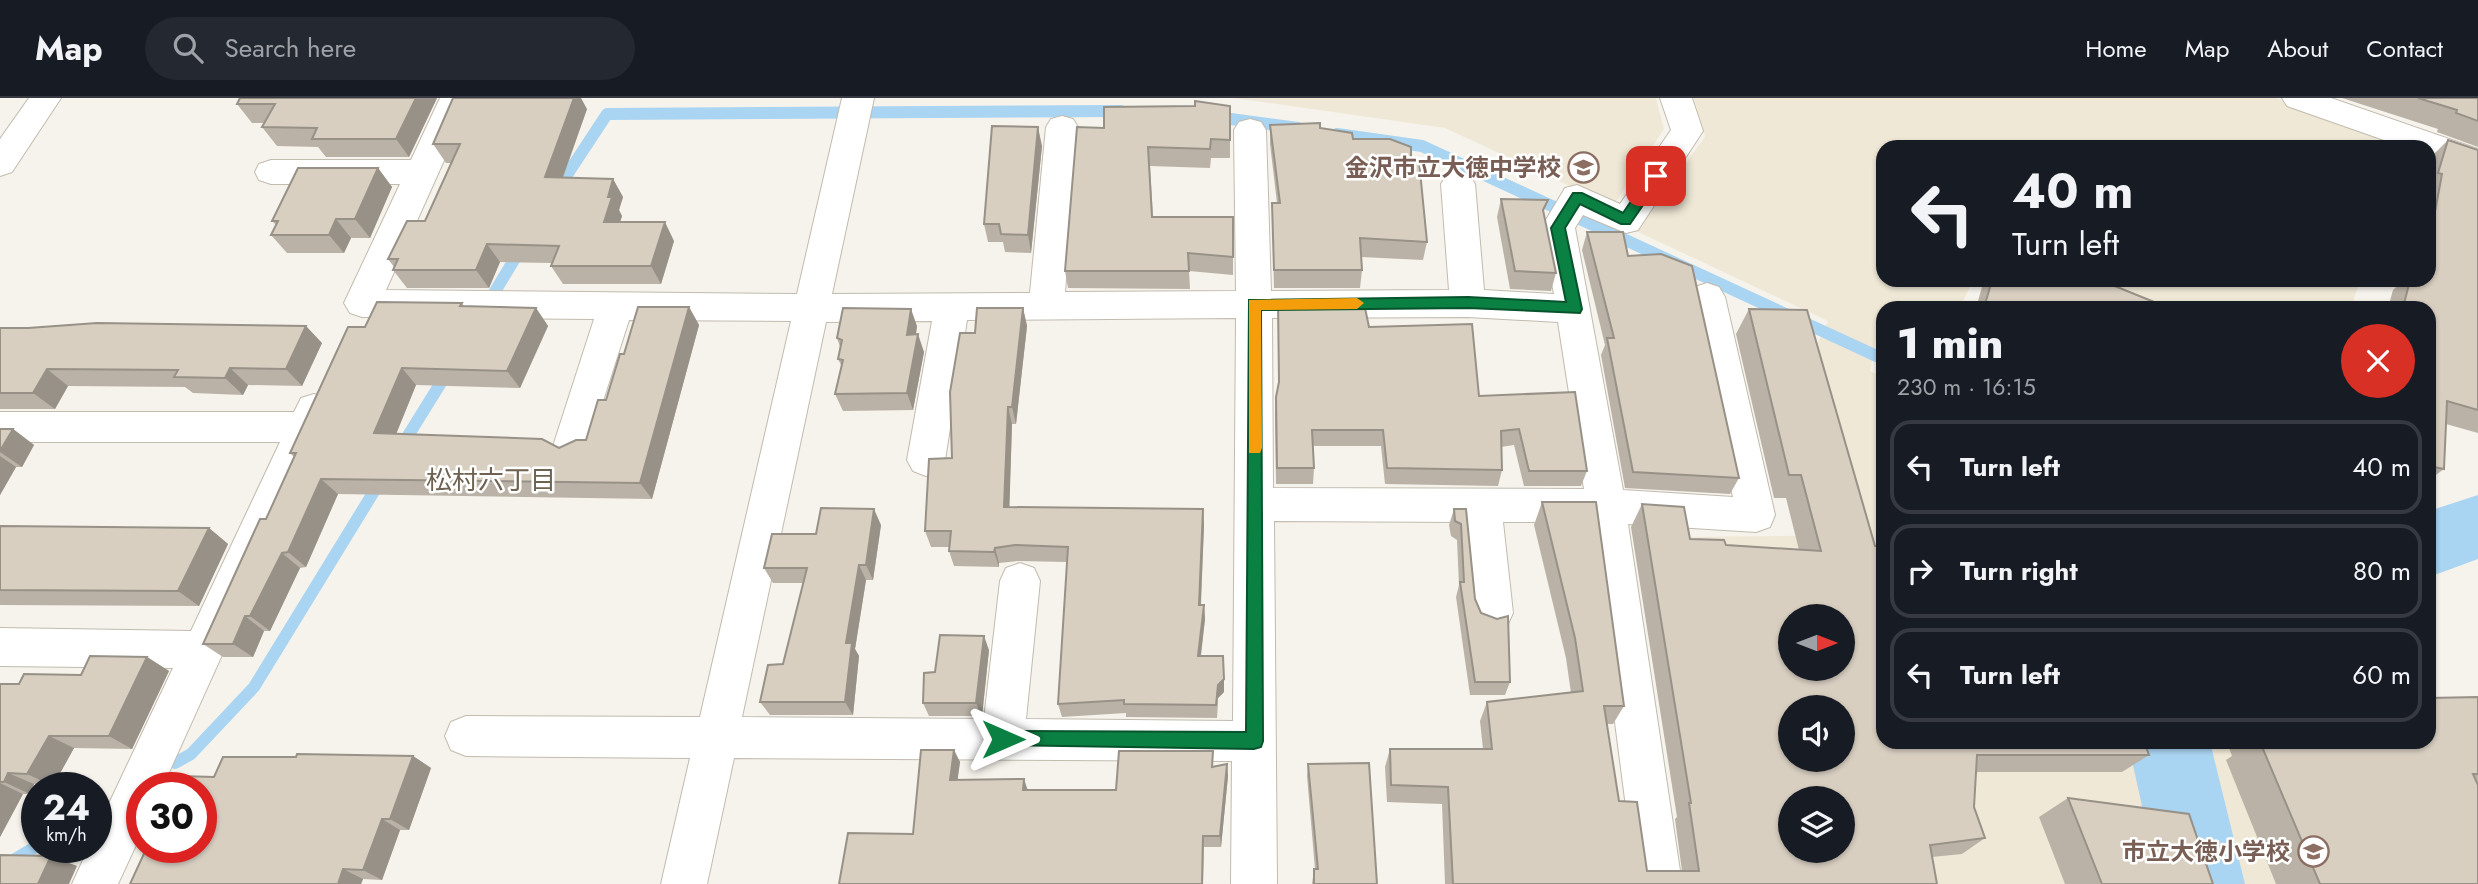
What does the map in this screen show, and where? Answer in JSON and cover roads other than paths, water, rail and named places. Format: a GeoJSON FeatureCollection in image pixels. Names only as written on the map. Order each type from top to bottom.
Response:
{"type":"FeatureCollection","features":[{"type":"Feature","properties":{"kind":"street"},"geometry":{"type":"LineString","coordinates":[[0,164],[45,98]]}},
{"type":"Feature","properties":{"kind":"street"},"geometry":{"type":"LineString","coordinates":[[345,341],[456,98]]}},
{"type":"Feature","properties":{"kind":"street"},"geometry":{"type":"LineString","coordinates":[[1659,884],[1606,506],[1574,309],[1567,214],[1577,197],[1626,221],[1687,131],[1676,98]]}},
{"type":"Feature","properties":{"kind":"street"},"geometry":{"type":"LineString","coordinates":[[2298,98],[2418,140]]}},
{"type":"Feature","properties":{"kind":"street"},"geometry":{"type":"LineString","coordinates":[[684,884],[854,108]]}},
{"type":"Feature","properties":{"kind":"street"},"geometry":{"type":"LineString","coordinates":[[1046,306],[1062,127]]}},
{"type":"Feature","properties":{"kind":"street"},"geometry":{"type":"LineString","coordinates":[[1251,130],[1255,884]]}},
{"type":"Feature","properties":{"kind":"street"},"geometry":{"type":"LineString","coordinates":[[2436,146],[2478,161]]}},
{"type":"Feature","properties":{"kind":"street"},"geometry":{"type":"LineString","coordinates":[[271,172],[422,172]]}},
{"type":"Feature","properties":{"kind":"street"},"geometry":{"type":"LineString","coordinates":[[1458,184],[1468,303]]}},
{"type":"Feature","properties":{"kind":"street"},"geometry":{"type":"LineString","coordinates":[[1254,504],[1606,506],[1756,515],[1707,297]]}},
{"type":"Feature","properties":{"kind":"street"},"geometry":{"type":"LineString","coordinates":[[362,303],[810,308],[1468,303],[1574,309]]}},
{"type":"Feature","properties":{"kind":"street"},"geometry":{"type":"LineString","coordinates":[[572,446],[616,306]]}},
{"type":"Feature","properties":{"kind":"street"},"geometry":{"type":"LineString","coordinates":[[926,460],[952,307]]}},
{"type":"Feature","properties":{"kind":"street"},"geometry":{"type":"LineString","coordinates":[[95,884],[328,378]]}},
{"type":"Feature","properties":{"kind":"street"},"geometry":{"type":"LineString","coordinates":[[0,427],[306,427]]}},
{"type":"Feature","properties":{"kind":"street"},"geometry":{"type":"LineString","coordinates":[[1482,506],[1493,613]]}},
{"type":"Feature","properties":{"kind":"street"},"geometry":{"type":"LineString","coordinates":[[1003,739],[1020,581]]}},
{"type":"Feature","properties":{"kind":"street"},"geometry":{"type":"LineString","coordinates":[[0,647],[202,650]]}},
{"type":"Feature","properties":{"kind":"street"},"geometry":{"type":"LineString","coordinates":[[466,736],[1254,741]]}},
{"type":"Feature","properties":{"kind":"waterway"},"geometry":{"type":"LineString","coordinates":[[557,190],[607,114],[1121,111]]}},
{"type":"Feature","properties":{"kind":"waterway"},"geometry":{"type":"LineString","coordinates":[[1216,117],[1298,128]]}},
{"type":"Feature","properties":{"kind":"waterway"},"geometry":{"type":"LineString","coordinates":[[1337,134],[1422,146],[1876,356]]}},
{"type":"Feature","properties":{"kind":"waterway"},"geometry":{"type":"LineString","coordinates":[[488,303],[520,250]]}},
{"type":"Feature","properties":{"kind":"waterway"},"geometry":{"type":"LineString","coordinates":[[401,447],[447,373]]}},
{"type":"Feature","properties":{"kind":"waterway"},"geometry":{"type":"LineString","coordinates":[[175,763],[191,754],[254,687],[381,480]]}},
{"type":"Feature","properties":{"kind":"waterway"},"geometry":{"type":"LineString","coordinates":[[2436,542],[2478,527]]}},
{"type":"Feature","properties":{"kind":"waterway"},"geometry":{"type":"LineString","coordinates":[[2171,749],[2202,884]]}},
{"type":"Feature","properties":{"kind":"waterway"},"geometry":{"type":"LineString","coordinates":[[0,868],[21,856]]}},
{"type":"Feature","properties":{"kind":"place","name":"金沢市立大徳中学校"},"geometry":{"type":"Point","coordinates":[1584,168]}},
{"type":"Feature","properties":{"kind":"place","name":"市立大徳小学校"},"geometry":{"type":"Point","coordinates":[2313,852]}},
{"type":"Feature","properties":{"kind":"district","name":"松村六丁目"},"geometry":{"type":"Point","coordinates":[491,480]}}]}
